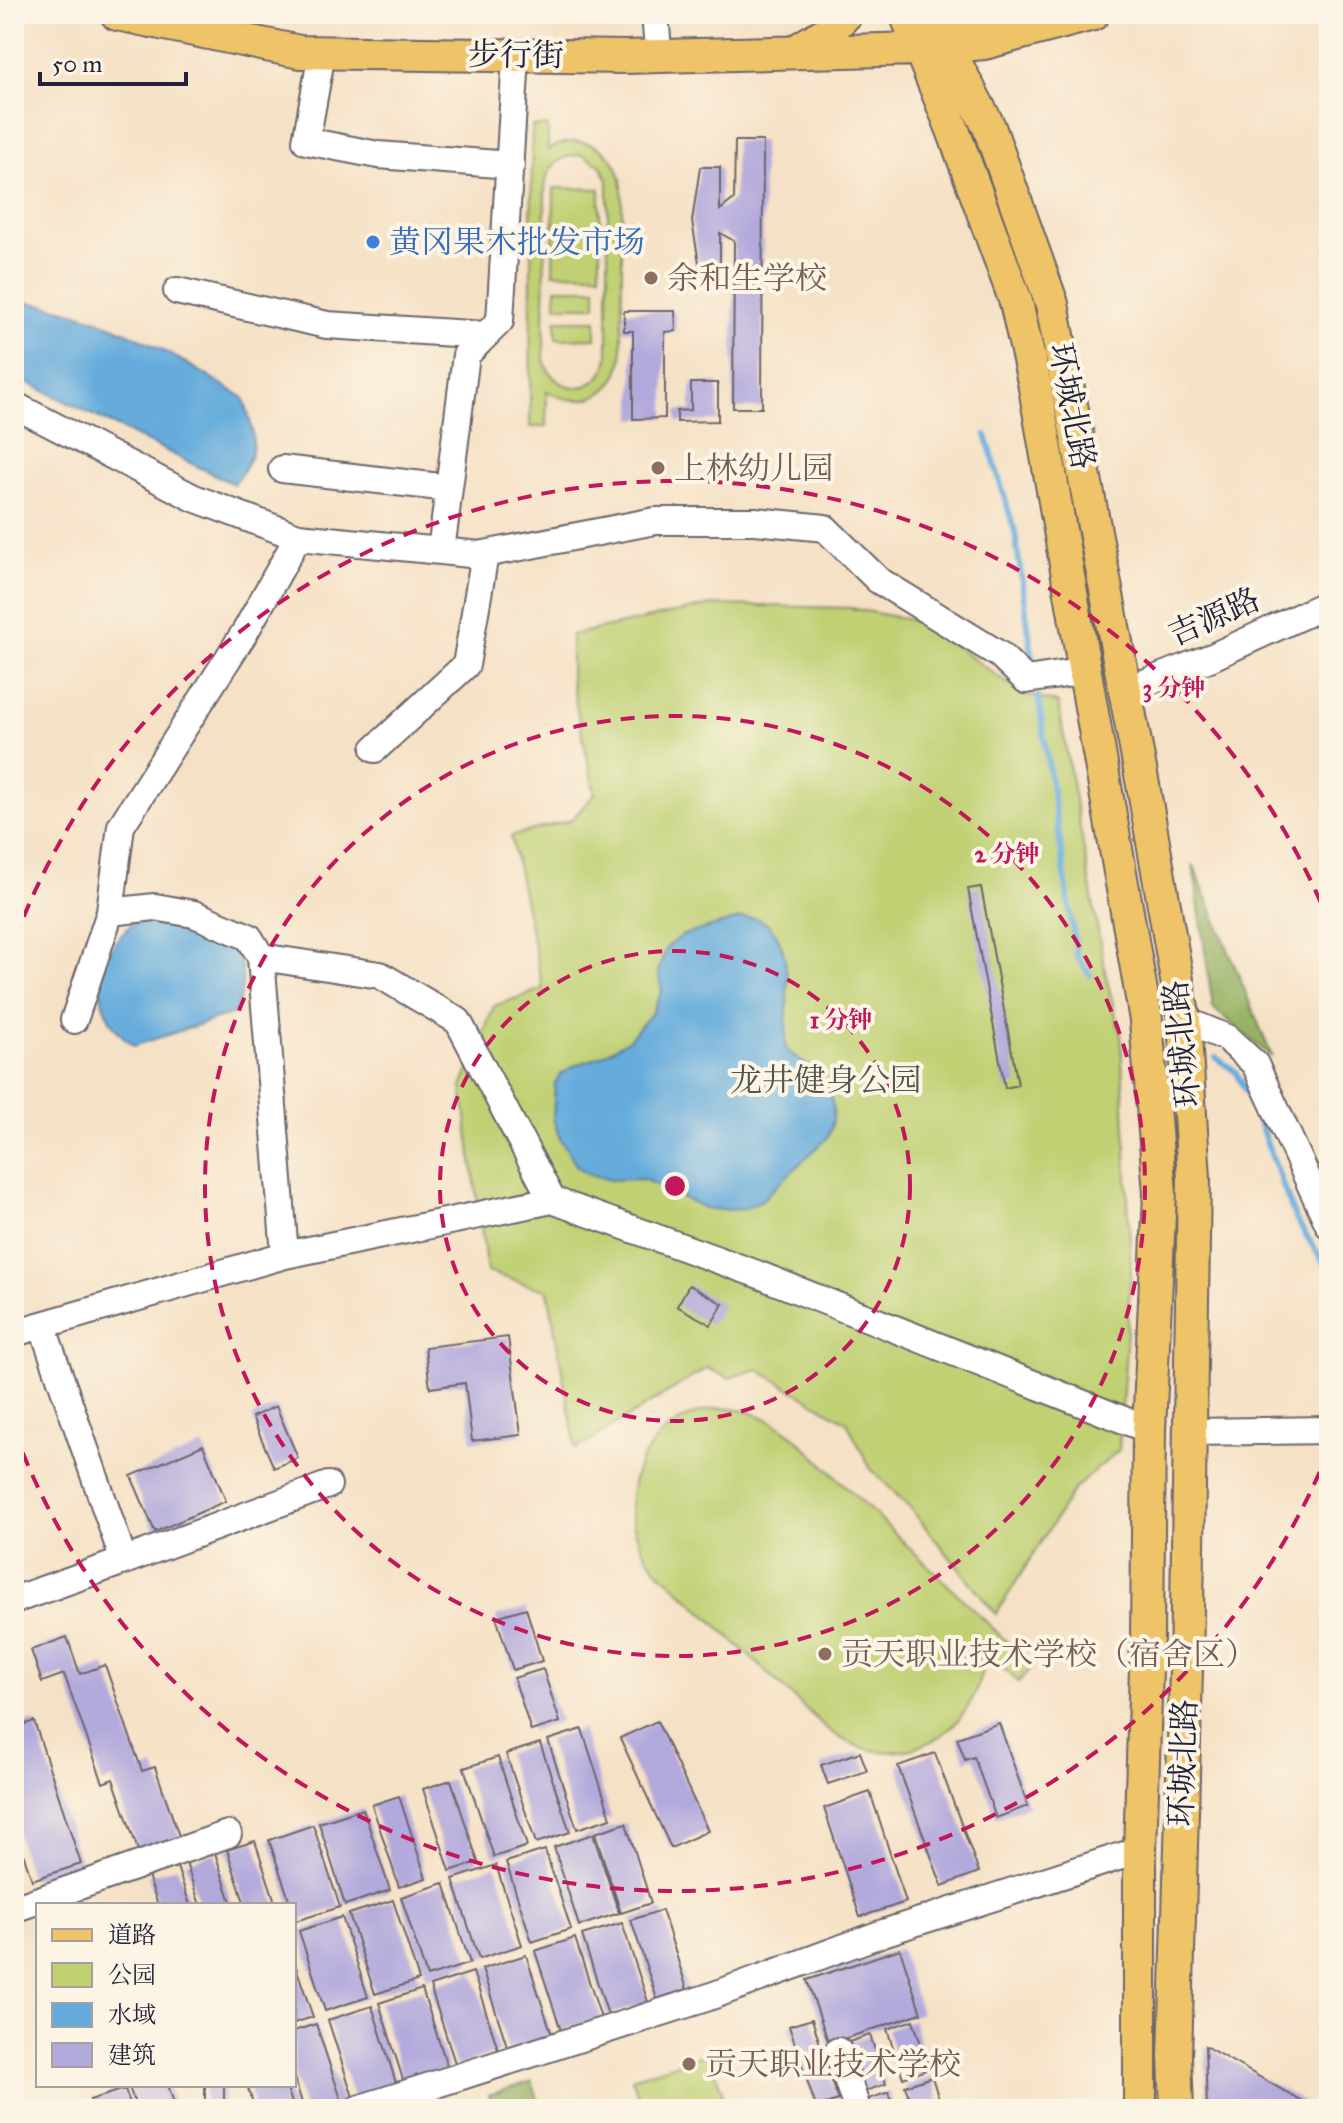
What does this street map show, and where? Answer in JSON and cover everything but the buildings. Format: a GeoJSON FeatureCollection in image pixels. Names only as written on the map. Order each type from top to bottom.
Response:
{"type":"FeatureCollection","features":[{"type":"Feature","properties":{"kind":"main road","name":"步行街"},"geometry":{"type":"LineString","coordinates":[[117,14],[300,52],[624,57],[793,52],[930,29]]}},
{"type":"Feature","properties":{"kind":"main road"},"geometry":{"type":"LineString","coordinates":[[793,52],[829,31],[846,14]]}},
{"type":"Feature","properties":{"kind":"main road","name":"环城北路"},"geometry":{"type":"LineString","coordinates":[[906,14],[930,29],[989,127],[1052,304],[1184,1020],[1194,1178],[1175,2057],[1177,2109]]}},
{"type":"Feature","properties":{"kind":"main road"},"geometry":{"type":"LineString","coordinates":[[930,29],[983,14]]}},
{"type":"Feature","properties":{"kind":"main road"},"geometry":{"type":"LineString","coordinates":[[930,29],[984,43],[1093,14]]}},
{"type":"Feature","properties":{"kind":"main road","name":"环城北路"},"geometry":{"type":"LineString","coordinates":[[930,29],[953,130],[1016,302],[1034,382],[1146,1020],[1160,1193],[1149,1430],[1147,1639],[1140,1850],[1140,2109]]}},
{"type":"Feature","properties":{"kind":"main road"},"geometry":{"type":"LineString","coordinates":[[1086,671],[1123,677]]}},
{"type":"Feature","properties":{"kind":"main road"},"geometry":{"type":"LineString","coordinates":[[1149,1430],[1190,1432]]}},
{"type":"Feature","properties":{"kind":"street"},"geometry":{"type":"LineString","coordinates":[[655,14],[658,50]]}},
{"type":"Feature","properties":{"kind":"street"},"geometry":{"type":"LineString","coordinates":[[320,64],[306,141],[378,155],[511,165]]}},
{"type":"Feature","properties":{"kind":"street"},"geometry":{"type":"LineString","coordinates":[[441,551],[466,355],[500,321],[515,73]]}},
{"type":"Feature","properties":{"kind":"street"},"geometry":{"type":"LineString","coordinates":[[177,291],[327,325],[486,335]]}},
{"type":"Feature","properties":{"kind":"street"},"geometry":{"type":"LineString","coordinates":[[14,405],[194,498],[298,537],[485,554],[655,521],[755,521],[825,528],[878,580],[1000,655],[1026,680],[1086,671]]}},
{"type":"Feature","properties":{"kind":"street"},"geometry":{"type":"LineString","coordinates":[[282,469],[449,488]]}},
{"type":"Feature","properties":{"kind":"street"},"geometry":{"type":"LineString","coordinates":[[74,1020],[110,912],[121,826],[245,632],[298,537]]}},
{"type":"Feature","properties":{"kind":"street"},"geometry":{"type":"LineString","coordinates":[[375,749],[466,665],[485,554]]}},
{"type":"Feature","properties":{"kind":"street","name":"吉源路"},"geometry":{"type":"LineString","coordinates":[[1123,677],[1212,657],[1329,603]]}},
{"type":"Feature","properties":{"kind":"street"},"geometry":{"type":"LineString","coordinates":[[110,912],[155,907],[194,914],[249,937],[261,957],[285,1255]]}},
{"type":"Feature","properties":{"kind":"street"},"geometry":{"type":"LineString","coordinates":[[261,957],[380,975],[458,1021],[552,1200]]}},
{"type":"Feature","properties":{"kind":"street"},"geometry":{"type":"LineString","coordinates":[[1184,1020],[1227,1038],[1255,1064],[1329,1225]]}},
{"type":"Feature","properties":{"kind":"street"},"geometry":{"type":"LineString","coordinates":[[14,1333],[285,1255],[552,1200],[757,1274],[1149,1430]]}},
{"type":"Feature","properties":{"kind":"street"},"geometry":{"type":"LineString","coordinates":[[42,1325],[124,1561]]}},
{"type":"Feature","properties":{"kind":"street"},"geometry":{"type":"LineString","coordinates":[[1190,1432],[1329,1430]]}},
{"type":"Feature","properties":{"kind":"street"},"geometry":{"type":"LineString","coordinates":[[14,1600],[328,1485]]}},
{"type":"Feature","properties":{"kind":"street"},"geometry":{"type":"LineString","coordinates":[[16,1903],[228,1834]]}},
{"type":"Feature","properties":{"kind":"street"},"geometry":{"type":"LineString","coordinates":[[358,2109],[706,1998],[883,1933],[1140,1850]]}},
{"type":"Feature","properties":{"kind":"street"},"geometry":{"type":"LineString","coordinates":[[838,2051],[857,2109]]}},
{"type":"Feature","properties":{"kind":"green space"},"geometry":{"type":"Polygon","coordinates":[[[532,126],[548,126],[548,150],[573,142],[597,146],[606,153],[620,174],[622,357],[613,382],[595,396],[572,400],[547,391],[546,427],[530,427],[532,126]],[[583,155],[568,157],[551,168],[545,189],[544,359],[557,380],[578,387],[597,379],[608,357],[608,180],[601,166],[583,155]]]}},
{"type":"Feature","properties":{"kind":"green space"},"geometry":{"type":"Polygon","coordinates":[[[554,188],[600,189],[600,274],[553,273],[554,188]]]}},
{"type":"Feature","properties":{"kind":"green space"},"geometry":{"type":"Polygon","coordinates":[[[556,288],[596,288],[596,306],[556,306],[556,288]]]}},
{"type":"Feature","properties":{"kind":"green space"},"geometry":{"type":"Polygon","coordinates":[[[556,320],[596,320],[596,338],[556,339],[556,320]]]}},
{"type":"Feature","properties":{"kind":"green space","name":"龙井健身公园"},"geometry":{"type":"Polygon","coordinates":[[[711,605],[851,608],[921,622],[1023,694],[1058,703],[1106,976],[1121,1036],[1131,1271],[1119,1450],[1074,1489],[996,1614],[910,1508],[870,1468],[847,1422],[757,1369],[729,1378],[707,1368],[576,1449],[548,1291],[487,1272],[462,1087],[494,1006],[543,989],[511,836],[571,820],[595,794],[571,681],[571,635],[711,605]]]}},
{"type":"Feature","properties":{"kind":"green space"},"geometry":{"type":"Polygon","coordinates":[[[1193,864],[1272,1057],[1213,1008],[1193,864]]]}},
{"type":"Feature","properties":{"kind":"green space"},"geometry":{"type":"Polygon","coordinates":[[[720,1408],[760,1416],[794,1436],[1033,1667],[1018,1682],[984,1650],[979,1680],[968,1706],[951,1727],[930,1742],[906,1750],[880,1751],[853,1744],[826,1728],[657,1569],[641,1544],[632,1518],[631,1493],[638,1469],[650,1447],[668,1429],[692,1415],[720,1408]]]}},
{"type":"Feature","properties":{"kind":"green space"},"geometry":{"type":"Polygon","coordinates":[[[709,2053],[723,2095],[680,2109],[642,2109],[632,2078],[709,2053]]]}},
{"type":"Feature","properties":{"kind":"green space"},"geometry":{"type":"Polygon","coordinates":[[[532,2081],[541,2109],[493,2109],[489,2095],[532,2081]]]}},
{"type":"Feature","properties":{"kind":"water"},"geometry":{"type":"Polygon","coordinates":[[[14,301],[46,305],[106,323],[162,350],[244,398],[253,443],[242,473],[233,484],[14,376],[14,301]]]}},
{"type":"Feature","properties":{"kind":"water"},"geometry":{"type":"Polygon","coordinates":[[[170,914],[233,940],[242,976],[239,1002],[235,1013],[134,1046],[122,1036],[106,1011],[102,998],[102,969],[125,930],[145,916],[170,914]]]}},
{"type":"Feature","properties":{"kind":"water"},"geometry":{"type":"Polygon","coordinates":[[[739,919],[758,919],[771,927],[780,941],[787,977],[786,1048],[818,1075],[829,1091],[833,1119],[827,1138],[762,1200],[744,1209],[707,1209],[643,1179],[610,1180],[587,1173],[577,1166],[560,1139],[553,1119],[555,1083],[561,1074],[574,1066],[603,1055],[629,1039],[652,1013],[662,991],[658,971],[667,947],[683,935],[739,919]]]}},
{"type":"Feature","properties":{"kind":"waterway"},"geometry":{"type":"LineString","coordinates":[[986,435],[1015,532],[1033,661]]}},
{"type":"Feature","properties":{"kind":"waterway"},"geometry":{"type":"LineString","coordinates":[[1038,696],[1077,957],[1090,975]]}},
{"type":"Feature","properties":{"kind":"waterway"},"geometry":{"type":"LineString","coordinates":[[1216,1058],[1235,1071],[1252,1103],[1295,1218],[1329,1271]]}},
{"type":"Feature","properties":{"kind":"place","name":"黄冈果木批发市场"},"geometry":{"type":"Point","coordinates":[373,242]}},
{"type":"Feature","properties":{"kind":"place","name":"余和生学校"},"geometry":{"type":"Point","coordinates":[651,278]}},
{"type":"Feature","properties":{"kind":"place","name":"上林幼儿园"},"geometry":{"type":"Point","coordinates":[658,468]}},
{"type":"Feature","properties":{"kind":"place","name":"贡天职业技术学校（宿舍区）"},"geometry":{"type":"Point","coordinates":[825,1654]}},
{"type":"Feature","properties":{"kind":"place","name":"贡天职业技术学校"},"geometry":{"type":"Point","coordinates":[689,2064]}}]}
